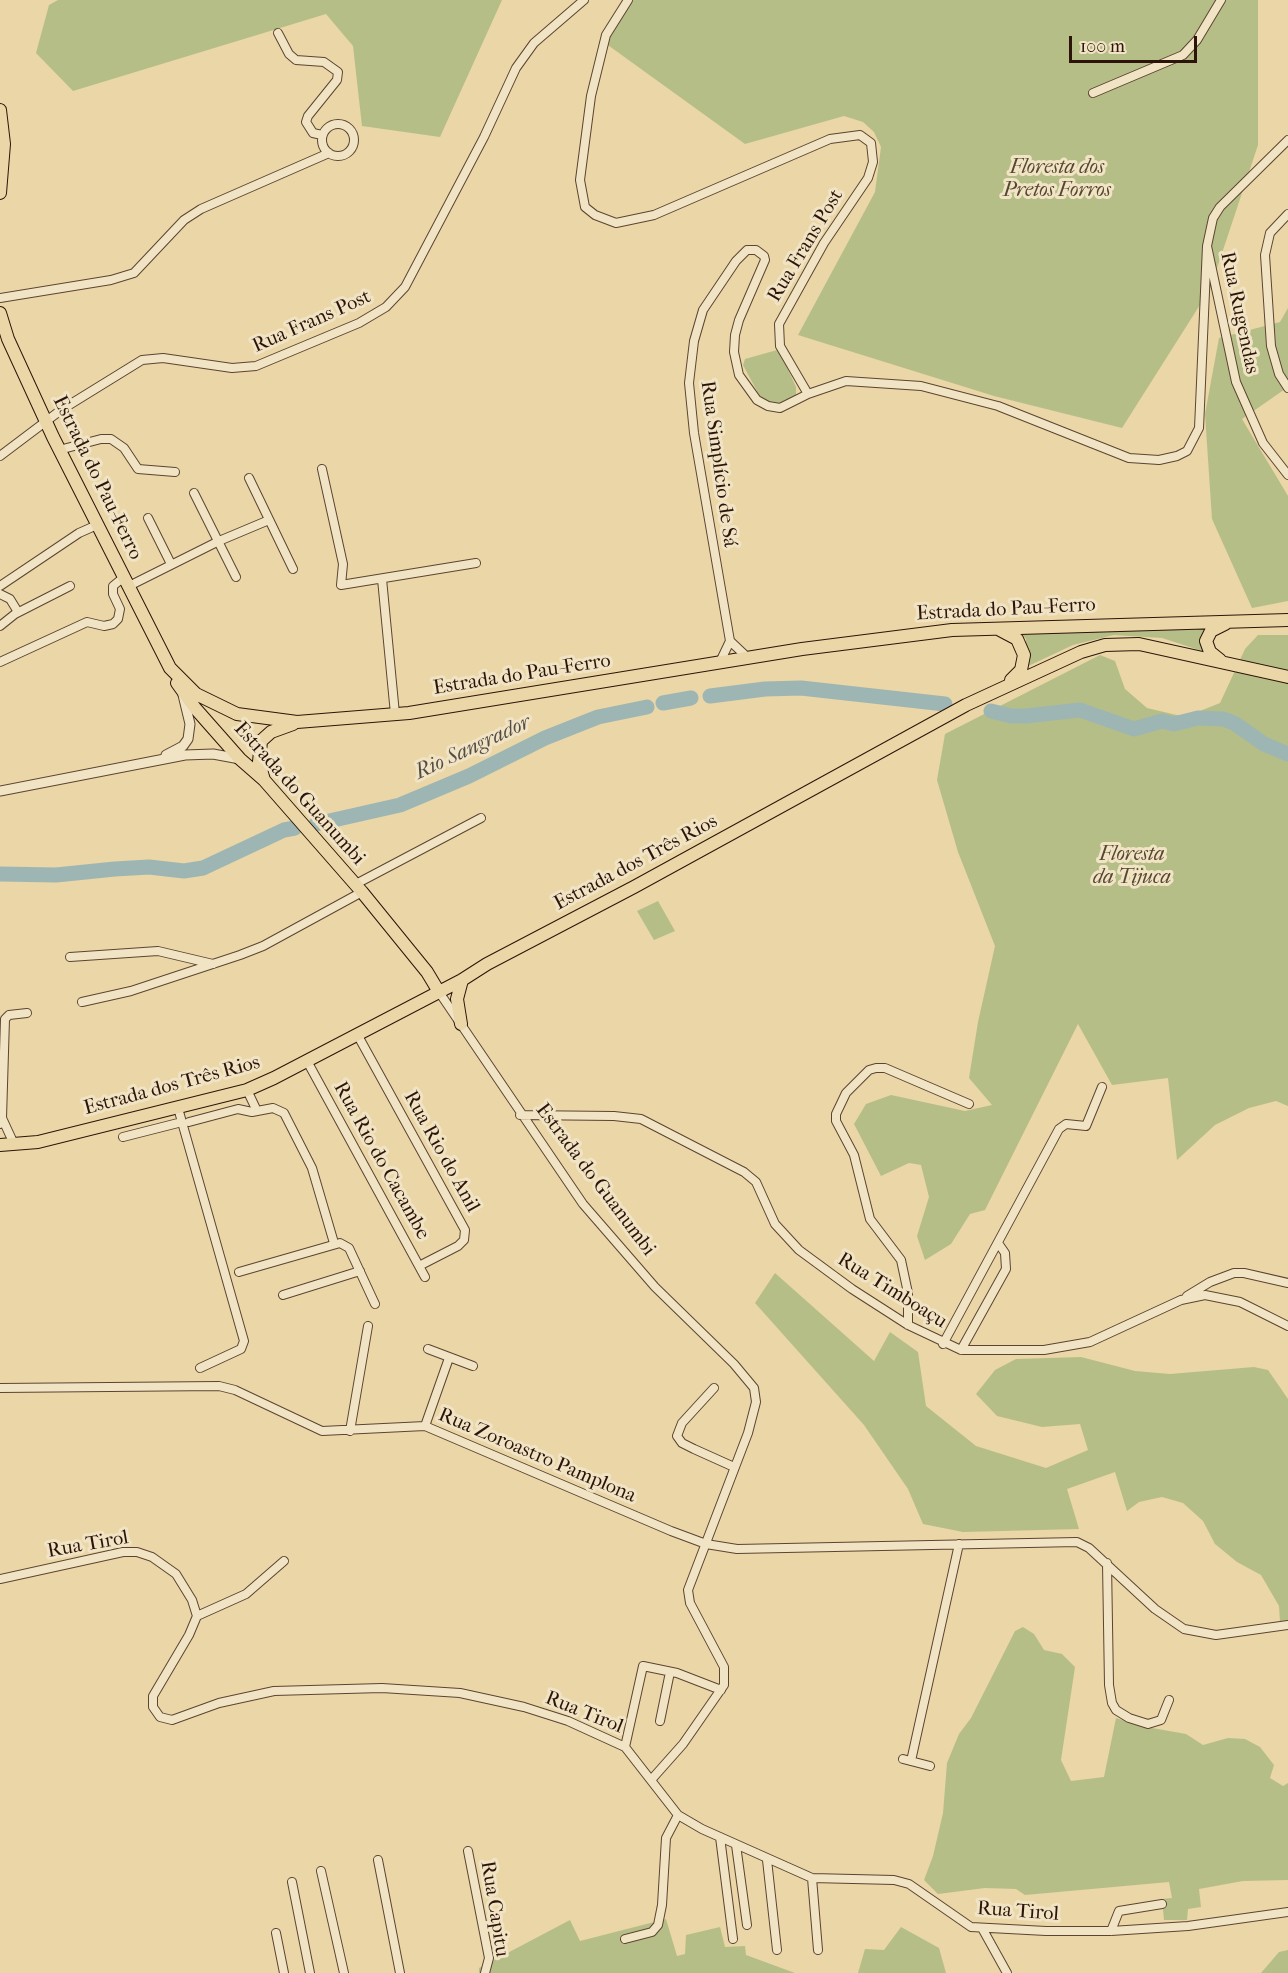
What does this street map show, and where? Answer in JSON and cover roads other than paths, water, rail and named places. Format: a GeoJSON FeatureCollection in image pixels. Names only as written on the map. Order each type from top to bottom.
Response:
{"type":"FeatureCollection","features":[{"type":"Feature","properties":{"kind":"main road"},"geometry":{"type":"LineString","coordinates":[[0,110],[4,144],[0,193]]}},
{"type":"Feature","properties":{"kind":"main road","name":"Estrada do Pau-Ferro"},"geometry":{"type":"LineString","coordinates":[[0,313],[8,339],[59,450],[170,668],[196,694],[225,710],[249,717],[297,722],[395,714],[875,638],[995,628],[1288,620]]}},
{"type":"Feature","properties":{"kind":"main road"},"geometry":{"type":"LineString","coordinates":[[1221,661],[1210,652],[1208,636],[1211,631],[1232,621]]}},
{"type":"Feature","properties":{"kind":"main road"},"geometry":{"type":"LineString","coordinates":[[995,628],[1014,636],[1024,655],[1021,670],[1006,685]]}},
{"type":"Feature","properties":{"kind":"main road","name":"Estrada dos Três Rios"},"geometry":{"type":"LineString","coordinates":[[0,1145],[38,1142],[247,1090],[439,992],[1006,685],[1081,652],[1114,644],[1157,646],[1288,677]]}},
{"type":"Feature","properties":{"kind":"main road","name":"Estrada do Guanumbi"},"geometry":{"type":"LineString","coordinates":[[170,668],[182,692],[240,759],[264,780],[358,888],[427,972],[439,992]]}},
{"type":"Feature","properties":{"kind":"main road"},"geometry":{"type":"LineString","coordinates":[[264,780],[259,762],[261,741],[276,729],[297,722]]}},
{"type":"Feature","properties":{"kind":"main road"},"geometry":{"type":"LineString","coordinates":[[404,1010],[423,991],[427,972],[449,979],[465,978],[457,999],[461,1024]]}},
{"type":"Feature","properties":{"kind":"street","name":"Rua Frans Post"},"geometry":{"type":"LineString","coordinates":[[0,456],[117,374],[142,360],[163,358],[232,368],[256,366],[359,323],[386,307],[405,287],[520,63],[548,29],[584,0]]}},
{"type":"Feature","properties":{"kind":"street","name":"Rua Frans Post"},"geometry":{"type":"LineString","coordinates":[[628,0],[606,35],[599,54],[591,96],[579,180],[585,207],[595,215],[616,223],[654,215],[830,139],[860,135],[871,143],[873,162],[868,178],[824,243],[779,324],[780,346],[808,394]]}},
{"type":"Feature","properties":{"kind":"street"},"geometry":{"type":"LineString","coordinates":[[1094,93],[1183,55],[1197,40],[1221,0]]}},
{"type":"Feature","properties":{"kind":"street"},"geometry":{"type":"LineString","coordinates":[[278,33],[289,54],[296,60],[324,62],[338,72],[337,80],[308,116],[306,122],[312,133],[322,135]]}},
{"type":"Feature","properties":{"kind":"street"},"geometry":{"type":"LineString","coordinates":[[338,123],[348,126],[354,134],[354,144],[348,153],[339,156],[329,153],[323,145],[322,135],[328,126],[338,123]]}},
{"type":"Feature","properties":{"kind":"street","name":"Rua Rugendas"},"geometry":{"type":"LineString","coordinates":[[1288,140],[1220,207],[1213,218],[1207,246],[1236,382],[1263,443],[1288,475]]}},
{"type":"Feature","properties":{"kind":"street"},"geometry":{"type":"LineString","coordinates":[[0,298],[111,280],[134,273],[184,220],[201,209],[329,153]]}},
{"type":"Feature","properties":{"kind":"street"},"geometry":{"type":"LineString","coordinates":[[1288,214],[1270,233],[1265,255],[1270,346],[1279,374],[1288,388]]}},
{"type":"Feature","properties":{"kind":"street"},"geometry":{"type":"LineString","coordinates":[[808,394],[846,381],[921,386],[998,406],[1129,458],[1159,460],[1176,456],[1187,451],[1199,428],[1207,246]]}},
{"type":"Feature","properties":{"kind":"street","name":"Rua Simplício de Sá"},"geometry":{"type":"LineString","coordinates":[[730,641],[694,433],[689,383],[694,341],[703,310],[736,261],[747,250],[756,250],[764,255],[765,260],[739,320],[735,335],[734,352],[739,375],[757,400],[768,406],[780,408],[808,394]]}},
{"type":"Feature","properties":{"kind":"street"},"geometry":{"type":"LineString","coordinates":[[59,450],[100,439],[111,440],[124,448],[138,469],[175,472]]}},
{"type":"Feature","properties":{"kind":"street"},"geometry":{"type":"LineString","coordinates":[[322,469],[343,564],[341,585],[476,563]]}},
{"type":"Feature","properties":{"kind":"street"},"geometry":{"type":"LineString","coordinates":[[249,478],[293,569]]}},
{"type":"Feature","properties":{"kind":"street"},"geometry":{"type":"LineString","coordinates":[[195,493],[236,577]]}},
{"type":"Feature","properties":{"kind":"street"},"geometry":{"type":"LineString","coordinates":[[148,518],[171,564]]}},
{"type":"Feature","properties":{"kind":"street"},"geometry":{"type":"LineString","coordinates":[[0,662],[87,622],[104,626],[113,624],[118,619],[120,609],[113,594],[114,586],[171,564],[269,520]]}},
{"type":"Feature","properties":{"kind":"street"},"geometry":{"type":"LineString","coordinates":[[0,586],[79,533],[97,525]]}},
{"type":"Feature","properties":{"kind":"street"},"geometry":{"type":"LineString","coordinates":[[382,579],[395,714]]}},
{"type":"Feature","properties":{"kind":"street"},"geometry":{"type":"LineString","coordinates":[[0,626],[18,612],[70,586]]}},
{"type":"Feature","properties":{"kind":"street"},"geometry":{"type":"LineString","coordinates":[[0,594],[10,599],[18,612]]}},
{"type":"Feature","properties":{"kind":"street"},"geometry":{"type":"LineString","coordinates":[[720,662],[730,641],[748,658]]}},
{"type":"Feature","properties":{"kind":"street"},"geometry":{"type":"LineString","coordinates":[[152,760],[173,752],[188,739],[190,724],[182,692]]}},
{"type":"Feature","properties":{"kind":"street"},"geometry":{"type":"LineString","coordinates":[[0,791],[152,760],[204,753],[240,759]]}},
{"type":"Feature","properties":{"kind":"street"},"geometry":{"type":"LineString","coordinates":[[82,1002],[131,991],[263,946],[358,888],[482,818]]}},
{"type":"Feature","properties":{"kind":"street"},"geometry":{"type":"LineString","coordinates":[[70,957],[158,951],[213,964]]}},
{"type":"Feature","properties":{"kind":"street","name":"Estrada do Guanumbi"},"geometry":{"type":"LineString","coordinates":[[439,992],[520,1115],[583,1204],[632,1263],[734,1364],[754,1388],[756,1402],[735,1467],[688,1590],[688,1596],[724,1667],[725,1677],[721,1690]]}},
{"type":"Feature","properties":{"kind":"street"},"geometry":{"type":"LineString","coordinates":[[15,1144],[1,1121],[5,1019],[9,1016],[27,1013]]}},
{"type":"Feature","properties":{"kind":"street","name":"Rua Rio do Anil"},"geometry":{"type":"LineString","coordinates":[[357,1034],[465,1230],[464,1240],[458,1245],[420,1266]]}},
{"type":"Feature","properties":{"kind":"street","name":"Rua Rio do Cacambe"},"geometry":{"type":"LineString","coordinates":[[307,1061],[425,1277]]}},
{"type":"Feature","properties":{"kind":"street"},"geometry":{"type":"LineString","coordinates":[[908,1324],[908,1293],[901,1260],[870,1219],[854,1155],[836,1121],[836,1114],[846,1093],[869,1070],[876,1068],[885,1068],[969,1104]]}},
{"type":"Feature","properties":{"kind":"street"},"geometry":{"type":"LineString","coordinates":[[943,1344],[1059,1129],[1066,1124],[1086,1125],[1102,1087]]}},
{"type":"Feature","properties":{"kind":"street"},"geometry":{"type":"LineString","coordinates":[[247,1090],[257,1111]]}},
{"type":"Feature","properties":{"kind":"street"},"geometry":{"type":"LineString","coordinates":[[178,1107],[185,1122],[244,1341],[241,1349],[200,1368]]}},
{"type":"Feature","properties":{"kind":"street"},"geometry":{"type":"LineString","coordinates":[[123,1137],[238,1109],[257,1111],[273,1108],[284,1113],[312,1168],[334,1243]]}},
{"type":"Feature","properties":{"kind":"street","name":"Rua Timboaçu"},"geometry":{"type":"LineString","coordinates":[[520,1115],[614,1116],[641,1119],[744,1172],[756,1182],[775,1224],[799,1250],[908,1324],[943,1344],[961,1350],[1044,1350],[1090,1342],[1181,1300],[1205,1295],[1240,1302],[1288,1326]]}},
{"type":"Feature","properties":{"kind":"street"},"geometry":{"type":"LineString","coordinates":[[239,1272],[340,1243],[349,1248],[375,1304]]}},
{"type":"Feature","properties":{"kind":"street"},"geometry":{"type":"LineString","coordinates":[[961,1350],[1006,1269],[1005,1252],[998,1243]]}},
{"type":"Feature","properties":{"kind":"street"},"geometry":{"type":"LineString","coordinates":[[283,1295],[360,1271]]}},
{"type":"Feature","properties":{"kind":"street"},"geometry":{"type":"LineString","coordinates":[[1181,1300],[1210,1282],[1234,1273],[1244,1273],[1288,1283]]}},
{"type":"Feature","properties":{"kind":"street"},"geometry":{"type":"LineString","coordinates":[[350,1431],[368,1326]]}},
{"type":"Feature","properties":{"kind":"street"},"geometry":{"type":"LineString","coordinates":[[428,1349],[473,1366]]}},
{"type":"Feature","properties":{"kind":"street"},"geometry":{"type":"LineString","coordinates":[[425,1426],[450,1358]]}},
{"type":"Feature","properties":{"kind":"street","name":"Rua Zoroastro Pamplona"},"geometry":{"type":"LineString","coordinates":[[0,1388],[219,1386],[235,1390],[322,1431],[425,1426],[706,1544]]}},
{"type":"Feature","properties":{"kind":"street"},"geometry":{"type":"LineString","coordinates":[[714,1388],[682,1423],[677,1437],[682,1443],[735,1467]]}},
{"type":"Feature","properties":{"kind":"street"},"geometry":{"type":"LineString","coordinates":[[706,1544],[737,1549],[1077,1542],[1089,1548],[1107,1563],[1155,1609],[1191,1632],[1216,1635],[1288,1625]]}},
{"type":"Feature","properties":{"kind":"street"},"geometry":{"type":"LineString","coordinates":[[930,1766],[907,1760],[959,1544]]}},
{"type":"Feature","properties":{"kind":"street","name":"Rua Tirol"},"geometry":{"type":"LineString","coordinates":[[0,1579],[98,1556],[137,1552],[152,1557],[176,1574],[192,1600],[196,1616],[189,1635],[153,1696],[156,1712],[166,1719],[181,1718],[241,1697],[274,1691],[382,1688],[422,1690],[487,1698],[567,1721],[625,1747],[678,1815],[767,1860],[812,1878],[901,1881],[915,1887],[962,1923],[982,1928],[1111,1931],[1188,1926],[1288,1912]]}},
{"type":"Feature","properties":{"kind":"street"},"geometry":{"type":"LineString","coordinates":[[196,1616],[246,1594],[284,1561]]}},
{"type":"Feature","properties":{"kind":"street"},"geometry":{"type":"LineString","coordinates":[[1107,1563],[1109,1685],[1112,1703],[1116,1710],[1129,1719],[1149,1724],[1161,1720],[1169,1700]]}},
{"type":"Feature","properties":{"kind":"street"},"geometry":{"type":"LineString","coordinates":[[625,1747],[643,1666],[670,1672],[721,1690],[683,1744],[651,1780]]}},
{"type":"Feature","properties":{"kind":"street"},"geometry":{"type":"LineString","coordinates":[[660,1721],[670,1672]]}},
{"type":"Feature","properties":{"kind":"street"},"geometry":{"type":"LineString","coordinates":[[625,1939],[643,1936],[652,1932],[658,1925],[662,1905],[666,1838],[678,1815]]}},
{"type":"Feature","properties":{"kind":"street"},"geometry":{"type":"LineString","coordinates":[[720,1837],[734,1939]]}},
{"type":"Feature","properties":{"kind":"street"},"geometry":{"type":"LineString","coordinates":[[736,1845],[747,1925]]}},
{"type":"Feature","properties":{"kind":"street","name":"Rua Capitu"},"geometry":{"type":"LineString","coordinates":[[468,1851],[489,1958],[486,1972]]}},
{"type":"Feature","properties":{"kind":"street"},"geometry":{"type":"LineString","coordinates":[[378,1860],[400,1973]]}},
{"type":"Feature","properties":{"kind":"street"},"geometry":{"type":"LineString","coordinates":[[767,1860],[777,1950]]}},
{"type":"Feature","properties":{"kind":"street"},"geometry":{"type":"LineString","coordinates":[[321,1871],[344,1973]]}},
{"type":"Feature","properties":{"kind":"street"},"geometry":{"type":"LineString","coordinates":[[812,1878],[818,1950]]}},
{"type":"Feature","properties":{"kind":"street"},"geometry":{"type":"LineString","coordinates":[[292,1882],[310,1973]]}},
{"type":"Feature","properties":{"kind":"street"},"geometry":{"type":"LineString","coordinates":[[1111,1931],[1119,1911],[1162,1904]]}},
{"type":"Feature","properties":{"kind":"street"},"geometry":{"type":"LineString","coordinates":[[982,1928],[1007,1973]]}},
{"type":"Feature","properties":{"kind":"street"},"geometry":{"type":"LineString","coordinates":[[276,1933],[284,1973]]}},
{"type":"Feature","properties":{"kind":"waterway","name":"Rio Sangrador"},"geometry":{"type":"LineString","coordinates":[[710,696],[765,689],[801,688],[945,704]]}},
{"type":"Feature","properties":{"kind":"waterway","name":"Rio Sangrador"},"geometry":{"type":"LineString","coordinates":[[663,703],[691,698]]}},
{"type":"Feature","properties":{"kind":"waterway","name":"Rio Sangrador"},"geometry":{"type":"LineString","coordinates":[[316,824],[400,805],[469,776],[545,738],[598,717],[647,707]]}},
{"type":"Feature","properties":{"kind":"waterway","name":"Rio Sangrador"},"geometry":{"type":"LineString","coordinates":[[991,711],[1011,716],[1026,716],[1080,710],[1134,729],[1162,721],[1174,724],[1198,718],[1223,719],[1234,723],[1264,744],[1288,754]]}},
{"type":"Feature","properties":{"kind":"waterway","name":"Rio Sangrador"},"geometry":{"type":"LineString","coordinates":[[0,874],[56,875],[149,867],[184,871],[203,868],[284,830],[295,828]]}},
{"type":"Feature","properties":{"kind":"park label","name":"Floresta dos Pretos Forros"},"geometry":{"type":"Point","coordinates":[1057,180]}},
{"type":"Feature","properties":{"kind":"park label","name":"Floresta da Tijuca"},"geometry":{"type":"Point","coordinates":[1132,866]}}]}
